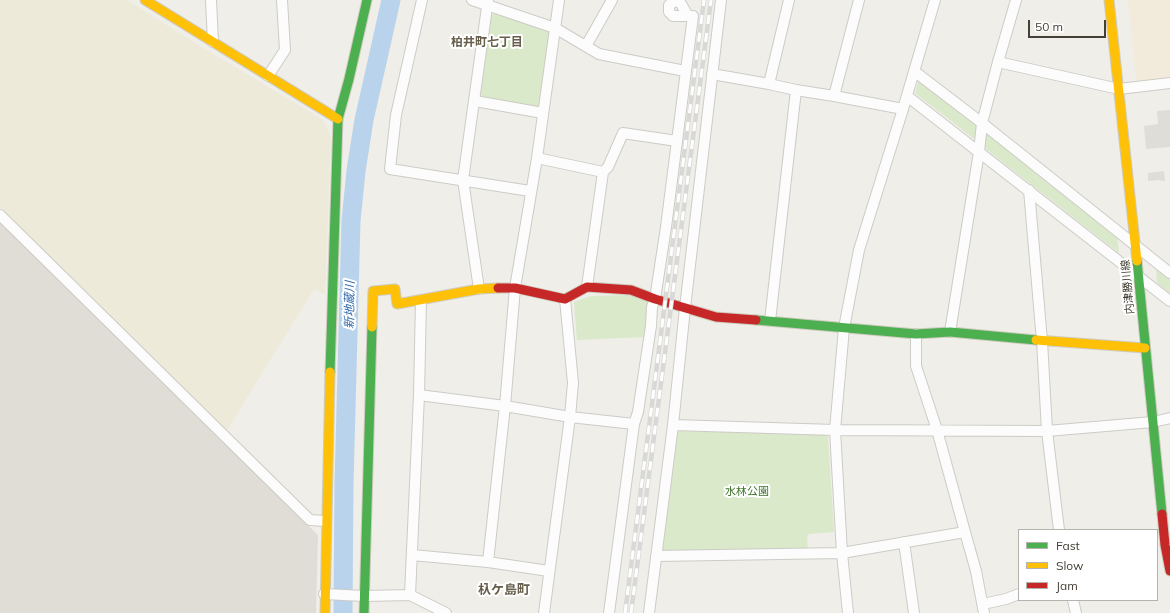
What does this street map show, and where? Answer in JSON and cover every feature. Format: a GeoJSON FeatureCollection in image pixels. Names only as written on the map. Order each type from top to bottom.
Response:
{"type":"FeatureCollection","features":[{"type":"Feature","properties":{"kind":"street"},"geometry":{"type":"LineString","coordinates":[[145,0],[338,119]]}},
{"type":"Feature","properties":{"kind":"street"},"geometry":{"type":"LineString","coordinates":[[211,0],[213,42]]}},
{"type":"Feature","properties":{"kind":"street"},"geometry":{"type":"LineString","coordinates":[[268,76],[285,50],[282,0]]}},
{"type":"Feature","properties":{"kind":"street"},"geometry":{"type":"LineString","coordinates":[[324,613],[326,521],[336,290],[338,119],[350,79],[367,0]]}},
{"type":"Feature","properties":{"kind":"street"},"geometry":{"type":"LineString","coordinates":[[422,0],[396,115],[390,169],[530,191]]}},
{"type":"Feature","properties":{"kind":"street"},"geometry":{"type":"LineString","coordinates":[[472,0],[488,3],[555,28],[599,54],[685,71]]}},
{"type":"Feature","properties":{"kind":"street"},"geometry":{"type":"LineString","coordinates":[[488,562],[505,406],[515,288],[530,191],[537,158],[559,0]]}},
{"type":"Feature","properties":{"kind":"street"},"geometry":{"type":"LineString","coordinates":[[586,46],[612,0]]}},
{"type":"Feature","properties":{"kind":"street"},"geometry":{"type":"LineString","coordinates":[[649,613],[673,425],[685,308],[721,0]]}},
{"type":"Feature","properties":{"kind":"street"},"geometry":{"type":"LineString","coordinates":[[769,84],[789,0]]}},
{"type":"Feature","properties":{"kind":"street"},"geometry":{"type":"LineString","coordinates":[[834,96],[859,0]]}},
{"type":"Feature","properties":{"kind":"street"},"geometry":{"type":"LineString","coordinates":[[848,613],[842,553],[835,430],[844,328],[859,250],[935,0]]}},
{"type":"Feature","properties":{"kind":"street"},"geometry":{"type":"LineString","coordinates":[[950,332],[979,152],[982,124],[1016,0]]}},
{"type":"Feature","properties":{"kind":"street","name":"内津勝川線"},"geometry":{"type":"LineString","coordinates":[[1109,0],[1146,348],[1153,422],[1161,546],[1170,571]]}},
{"type":"Feature","properties":{"kind":"street"},"geometry":{"type":"LineString","coordinates":[[479,289],[464,180],[488,3]]}},
{"type":"Feature","properties":{"kind":"street"},"geometry":{"type":"LineString","coordinates":[[609,613],[634,424],[638,412],[677,141],[693,16],[688,16]]}},
{"type":"Feature","properties":{"kind":"street"},"geometry":{"type":"LineString","coordinates":[[998,62],[1119,89],[1170,83]]}},
{"type":"Feature","properties":{"kind":"street"},"geometry":{"type":"LineString","coordinates":[[914,71],[1170,273]]}},
{"type":"Feature","properties":{"kind":"street"},"geometry":{"type":"LineString","coordinates":[[712,74],[903,109]]}},
{"type":"Feature","properties":{"kind":"street"},"geometry":{"type":"LineString","coordinates":[[770,321],[796,90]]}},
{"type":"Feature","properties":{"kind":"street"},"geometry":{"type":"LineString","coordinates":[[907,96],[1029,190],[1170,302]]}},
{"type":"Feature","properties":{"kind":"street"},"geometry":{"type":"LineString","coordinates":[[474,101],[543,113]]}},
{"type":"Feature","properties":{"kind":"street"},"geometry":{"type":"LineString","coordinates":[[587,287],[603,172],[608,167],[623,133],[677,141]]}},
{"type":"Feature","properties":{"kind":"street"},"geometry":{"type":"LineString","coordinates":[[537,158],[603,172]]}},
{"type":"Feature","properties":{"kind":"street"},"geometry":{"type":"LineString","coordinates":[[1029,190],[1042,341],[1047,431],[1059,529]]}},
{"type":"Feature","properties":{"kind":"street"},"geometry":{"type":"LineString","coordinates":[[0,215],[310,520],[326,521]]}},
{"type":"Feature","properties":{"kind":"street"},"geometry":{"type":"LineString","coordinates":[[364,613],[372,291],[395,289],[397,304],[479,289],[515,288],[565,299],[587,287],[614,288],[631,290],[655,299],[716,317],[916,334],[950,332],[1042,341],[1146,348]]}},
{"type":"Feature","properties":{"kind":"street"},"geometry":{"type":"LineString","coordinates":[[544,613],[570,417],[573,383],[565,299]]}},
{"type":"Feature","properties":{"kind":"street"},"geometry":{"type":"LineString","coordinates":[[410,595],[419,395],[421,300]]}},
{"type":"Feature","properties":{"kind":"street"},"geometry":{"type":"LineString","coordinates":[[916,334],[916,366],[937,430],[984,609],[1018,594]]}},
{"type":"Feature","properties":{"kind":"street"},"geometry":{"type":"LineString","coordinates":[[419,395],[505,406],[570,417],[634,424]]}},
{"type":"Feature","properties":{"kind":"street"},"geometry":{"type":"LineString","coordinates":[[673,425],[835,430],[1047,431],[1153,422],[1170,418]]}},
{"type":"Feature","properties":{"kind":"street"},"geometry":{"type":"LineString","coordinates":[[656,556],[842,553],[965,532]]}},
{"type":"Feature","properties":{"kind":"street"},"geometry":{"type":"LineString","coordinates":[[904,542],[914,613]]}},
{"type":"Feature","properties":{"kind":"street"},"geometry":{"type":"LineString","coordinates":[[412,555],[488,562],[549,571]]}},
{"type":"Feature","properties":{"kind":"street"},"geometry":{"type":"LineString","coordinates":[[324,594],[364,596],[410,595],[440,612]]}},
{"type":"Feature","properties":{"kind":"street"},"geometry":{"type":"LineString","coordinates":[[1073,601],[1076,613]]}},
{"type":"Feature","properties":{"kind":"shaded area"},"geometry":{"type":"Polygon","coordinates":[[[0,0],[127,0],[208,51],[323,120],[331,136],[325,295],[314,289],[226,432],[0,207],[0,0]]]}},
{"type":"Feature","properties":{"kind":"shaded area"},"geometry":{"type":"Polygon","coordinates":[[[1128,0],[1170,0],[1170,78],[1140,82],[1136,79],[1128,0]]]}},
{"type":"Feature","properties":{"kind":"shaded area"},"geometry":{"type":"Polygon","coordinates":[[[1170,110],[1170,147],[1146,149],[1144,126],[1158,124],[1157,111],[1170,110]]]}},
{"type":"Feature","properties":{"kind":"shaded area"},"geometry":{"type":"Polygon","coordinates":[[[1164,171],[1165,181],[1148,181],[1148,173],[1164,171]]]}},
{"type":"Feature","properties":{"kind":"shaded area"},"geometry":{"type":"Polygon","coordinates":[[[0,220],[318,535],[316,613],[0,613],[0,220]]]}},
{"type":"Feature","properties":{"kind":"green space"},"geometry":{"type":"Polygon","coordinates":[[[495,13],[547,30],[550,35],[539,105],[535,108],[483,99],[480,95],[491,15],[495,13]]]}},
{"type":"Feature","properties":{"kind":"green space"},"geometry":{"type":"Polygon","coordinates":[[[919,79],[975,124],[977,128],[976,137],[973,138],[915,93],[919,79]]]}},
{"type":"Feature","properties":{"kind":"green space"},"geometry":{"type":"Polygon","coordinates":[[[989,134],[1117,237],[1119,253],[986,149],[984,144],[986,135],[989,134]]]}},
{"type":"Feature","properties":{"kind":"green space"},"geometry":{"type":"Polygon","coordinates":[[[1156,267],[1170,278],[1170,293],[1157,283],[1156,267]]]}},
{"type":"Feature","properties":{"kind":"green space"},"geometry":{"type":"Polygon","coordinates":[[[633,295],[649,302],[644,337],[577,340],[574,302],[591,296],[633,295]]]}},
{"type":"Feature","properties":{"kind":"green space","name":"水林公園"},"geometry":{"type":"Polygon","coordinates":[[[679,431],[825,434],[828,437],[834,532],[809,534],[807,538],[808,551],[663,553],[660,549],[675,436],[679,431]]]}},
{"type":"Feature","properties":{"kind":"waterway","name":"新地蔵川"},"geometry":{"type":"LineString","coordinates":[[343,613],[344,483],[351,221],[356,171],[364,120],[391,0]]}},
{"type":"Feature","properties":{"kind":"railway"},"geometry":{"type":"LineString","coordinates":[[625,613],[704,0]]}},
{"type":"Feature","properties":{"kind":"railway"},"geometry":{"type":"LineString","coordinates":[[631,613],[711,0]]}},
{"type":"Feature","properties":{"kind":"traffic: fast"},"geometry":{"type":"LineString","coordinates":[[330,372],[338,119],[349,79],[367,0]]}},
{"type":"Feature","properties":{"kind":"traffic: fast"},"geometry":{"type":"LineString","coordinates":[[1137,261],[1162,514]]}},
{"type":"Feature","properties":{"kind":"traffic: fast"},"geometry":{"type":"LineString","coordinates":[[756,320],[916,334],[950,332],[1036,340]]}},
{"type":"Feature","properties":{"kind":"traffic: fast"},"geometry":{"type":"LineString","coordinates":[[364,613],[372,327]]}},
{"type":"Feature","properties":{"kind":"traffic: slow"},"geometry":{"type":"LineString","coordinates":[[145,0],[338,119]]}},
{"type":"Feature","properties":{"kind":"traffic: slow"},"geometry":{"type":"LineString","coordinates":[[1109,0],[1137,261]]}},
{"type":"Feature","properties":{"kind":"traffic: slow"},"geometry":{"type":"LineString","coordinates":[[372,327],[373,291],[395,289],[397,304],[479,289],[498,288]]}},
{"type":"Feature","properties":{"kind":"traffic: slow"},"geometry":{"type":"LineString","coordinates":[[1036,340],[1145,348]]}},
{"type":"Feature","properties":{"kind":"traffic: slow"},"geometry":{"type":"LineString","coordinates":[[325,613],[330,372]]}},
{"type":"Feature","properties":{"kind":"traffic: jam"},"geometry":{"type":"LineString","coordinates":[[498,288],[515,288],[565,299],[587,287],[631,290],[655,299],[716,317],[756,320]]}},
{"type":"Feature","properties":{"kind":"traffic: jam"},"geometry":{"type":"LineString","coordinates":[[1162,514],[1165,545],[1170,571]]}},
{"type":"Feature","properties":{"kind":"district","name":"柏井町七丁目"},"geometry":{"type":"Point","coordinates":[487,42]}},
{"type":"Feature","properties":{"kind":"district","name":"杁ケ島町"},"geometry":{"type":"Point","coordinates":[504,590]}}]}
